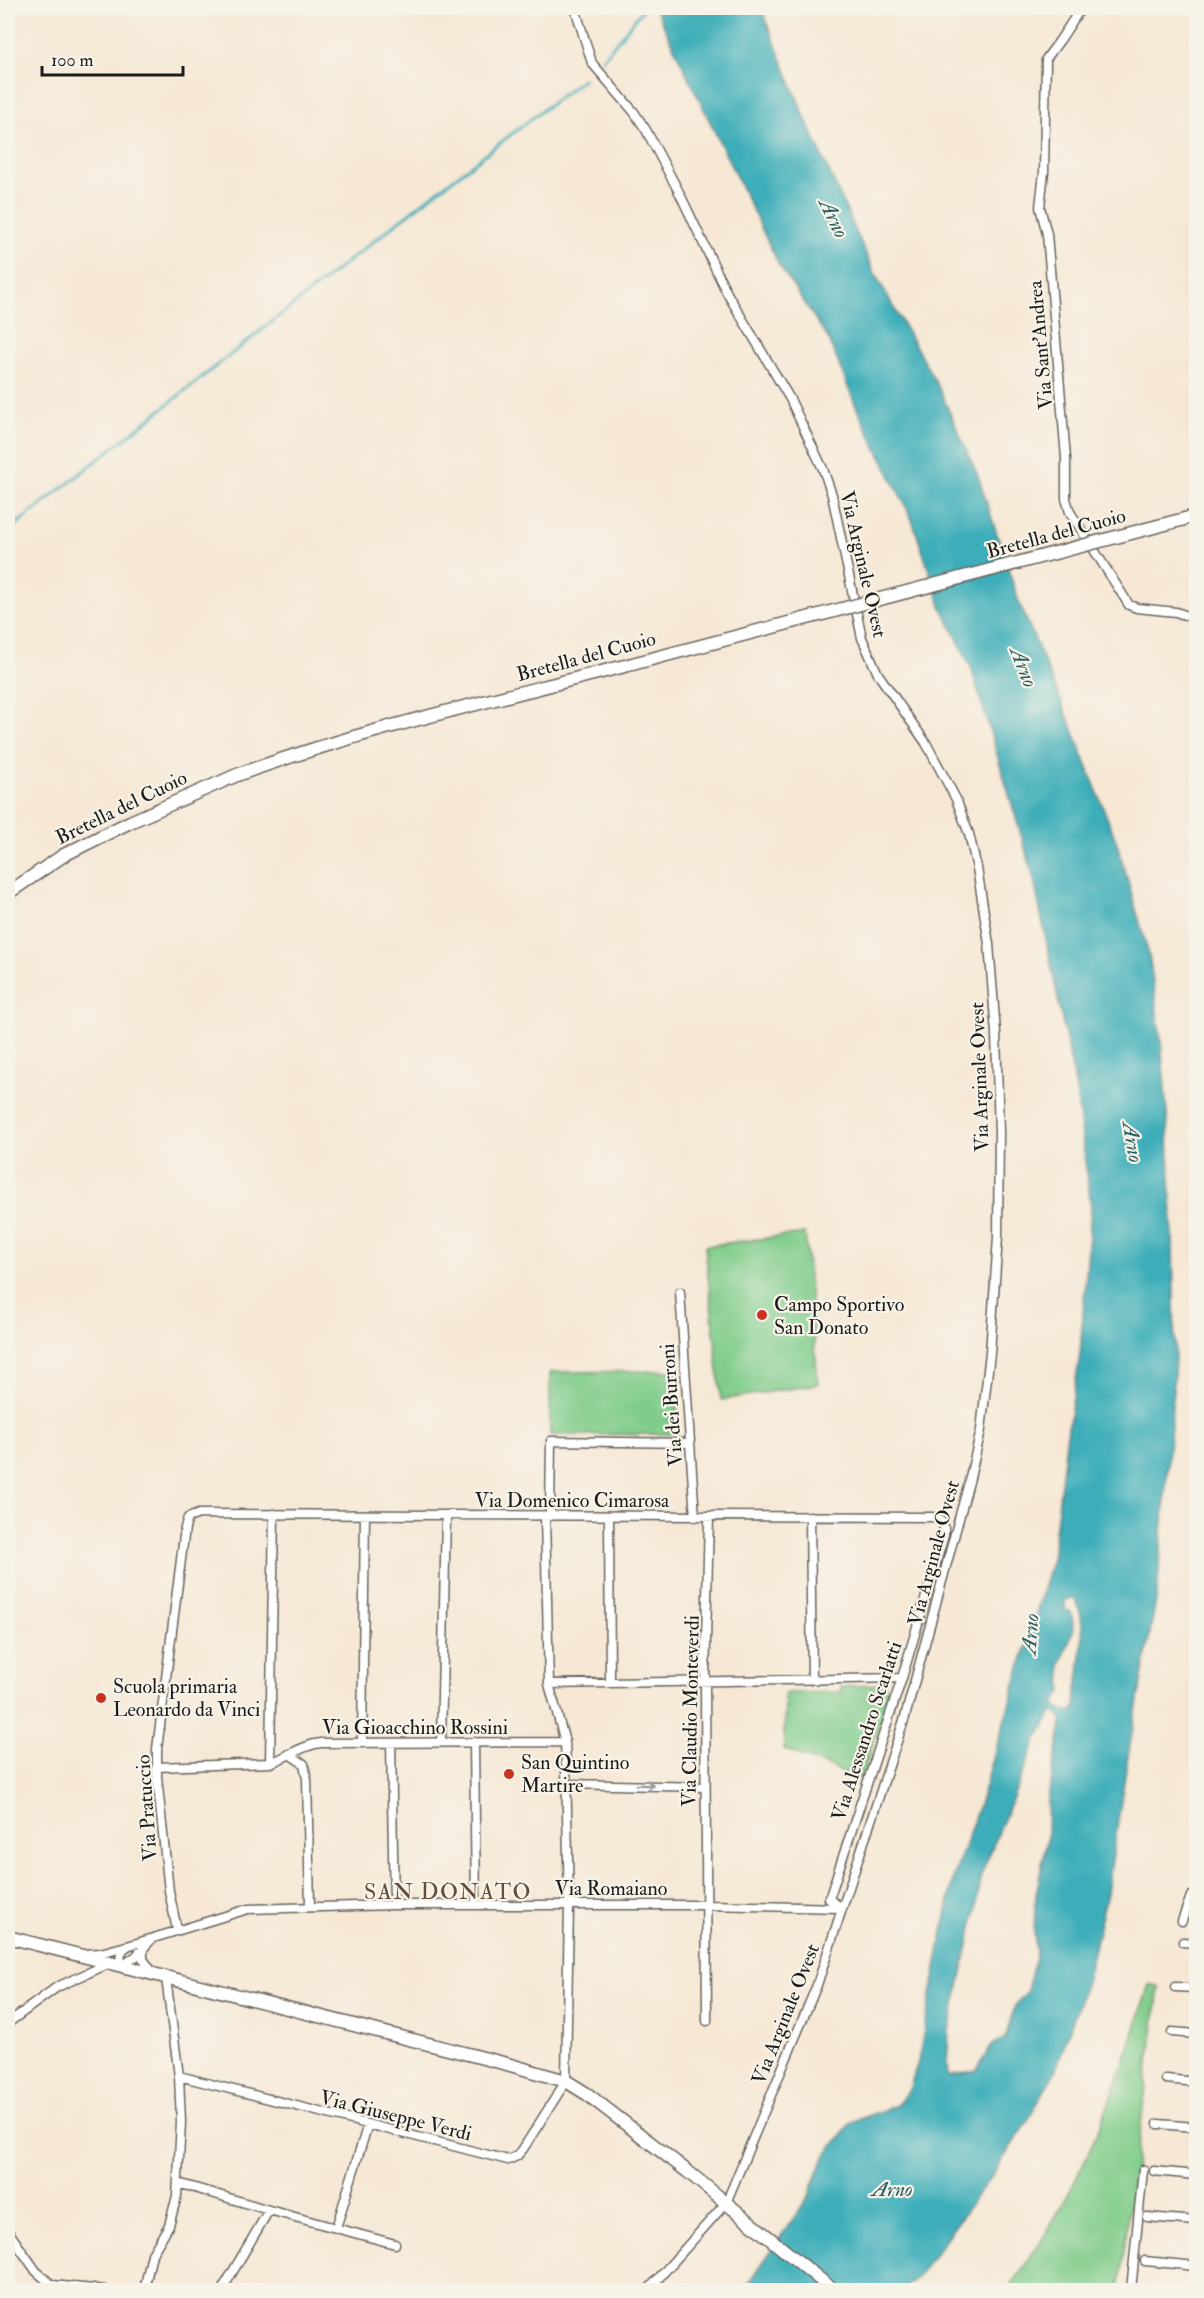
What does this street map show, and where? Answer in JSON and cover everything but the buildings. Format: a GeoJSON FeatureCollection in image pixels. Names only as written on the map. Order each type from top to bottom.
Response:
{"type":"FeatureCollection","features":[{"type":"Feature","properties":{"kind":"main road","name":"Bretella del Cuoio"},"geometry":{"type":"LineString","coordinates":[[8,893],[64,855],[130,822],[237,775],[283,758],[1197,516]]}},
{"type":"Feature","properties":{"kind":"main road"},"geometry":{"type":"LineString","coordinates":[[8,1937],[566,2081],[608,2109],[833,2290]]}},
{"type":"Feature","properties":{"kind":"street","name":"Via Arginale Ovest"},"geometry":{"type":"LineString","coordinates":[[575,8],[592,63],[628,104],[645,130],[680,194],[727,293],[790,399],[823,469],[832,495],[862,638],[878,674],[926,743],[956,799],[969,834],[989,944],[997,1055],[998,1237],[990,1353],[981,1430],[905,1717],[817,1985],[726,2203],[648,2290]]}},
{"type":"Feature","properties":{"kind":"street","name":"Via Sant'Andrea"},"geometry":{"type":"LineString","coordinates":[[1081,8],[1046,59],[1044,172],[1040,207],[1047,234],[1065,447],[1066,499],[1070,512],[1130,605],[1137,608],[1176,612],[1197,619]]}},
{"type":"Feature","properties":{"kind":"street","name":"Via dei Burroni"},"geometry":{"type":"LineString","coordinates":[[680,1292],[695,1517]]}},
{"type":"Feature","properties":{"kind":"street"},"geometry":{"type":"LineString","coordinates":[[566,2081],[569,1905],[565,1742],[549,1684],[547,1516],[551,1441],[690,1443]]}},
{"type":"Feature","properties":{"kind":"street","name":"Via Domenico Cimarosa"},"geometry":{"type":"LineString","coordinates":[[199,1514],[933,1517],[940,1519],[943,1523]]}},
{"type":"Feature","properties":{"kind":"street","name":"Via Pratuccio"},"geometry":{"type":"LineString","coordinates":[[177,1930],[169,1891],[157,1767],[166,1669],[185,1528],[188,1518],[199,1514]]}},
{"type":"Feature","properties":{"kind":"street"},"geometry":{"type":"LineString","coordinates":[[157,1767],[270,1763],[274,1514]]}},
{"type":"Feature","properties":{"kind":"street"},"geometry":{"type":"LineString","coordinates":[[363,1742],[365,1515]]}},
{"type":"Feature","properties":{"kind":"street"},"geometry":{"type":"LineString","coordinates":[[441,1742],[446,1516]]}},
{"type":"Feature","properties":{"kind":"street"},"geometry":{"type":"LineString","coordinates":[[608,1682],[609,1516]]}},
{"type":"Feature","properties":{"kind":"street"},"geometry":{"type":"LineString","coordinates":[[810,1516],[812,1678]]}},
{"type":"Feature","properties":{"kind":"street","name":"Via Claudio Monteverdi"},"geometry":{"type":"LineString","coordinates":[[707,2021],[705,1681],[709,1517]]}},
{"type":"Feature","properties":{"kind":"street","name":"Via Alessandro Scarlatti"},"geometry":{"type":"LineString","coordinates":[[842,1908],[829,1899],[902,1678],[944,1535],[943,1523]]}},
{"type":"Feature","properties":{"kind":"street"},"geometry":{"type":"LineString","coordinates":[[549,1684],[902,1678]]}},
{"type":"Feature","properties":{"kind":"street"},"geometry":{"type":"LineString","coordinates":[[474,1742],[476,1905]]}},
{"type":"Feature","properties":{"kind":"street","name":"Via Gioacchino Rossini"},"geometry":{"type":"LineString","coordinates":[[270,1763],[309,1744],[565,1742]]}},
{"type":"Feature","properties":{"kind":"street"},"geometry":{"type":"LineString","coordinates":[[391,1743],[394,1905]]}},
{"type":"Feature","properties":{"kind":"street"},"geometry":{"type":"LineString","coordinates":[[289,1754],[303,1764],[307,1779],[310,1906]]}},
{"type":"Feature","properties":{"kind":"street"},"geometry":{"type":"LineString","coordinates":[[566,1784],[705,1787]]}},
{"type":"Feature","properties":{"kind":"street"},"geometry":{"type":"LineString","coordinates":[[1182,1921],[1194,1896]]}},
{"type":"Feature","properties":{"kind":"street","name":"Via Romaiano"},"geometry":{"type":"LineString","coordinates":[[76,1954],[100,1953],[248,1909],[394,1905],[707,1905],[842,1908]]}},
{"type":"Feature","properties":{"kind":"street"},"geometry":{"type":"LineString","coordinates":[[8,2023],[57,1988],[135,1957],[147,1943],[161,1935]]}},
{"type":"Feature","properties":{"kind":"street"},"geometry":{"type":"LineString","coordinates":[[1183,1942],[1197,1943]]}},
{"type":"Feature","properties":{"kind":"street"},"geometry":{"type":"LineString","coordinates":[[116,1965],[125,1947],[134,1944]]}},
{"type":"Feature","properties":{"kind":"street"},"geometry":{"type":"LineString","coordinates":[[143,1947],[144,1963],[161,1977],[179,2076],[181,2122],[175,2209],[169,2225],[152,2254],[144,2290]]}},
{"type":"Feature","properties":{"kind":"street"},"geometry":{"type":"LineString","coordinates":[[1175,1986],[1197,1988]]}},
{"type":"Feature","properties":{"kind":"street"},"geometry":{"type":"LineString","coordinates":[[1172,2032],[1197,2034]]}},
{"type":"Feature","properties":{"kind":"street","name":"Via Giuseppe Verdi"},"geometry":{"type":"LineString","coordinates":[[179,2076],[508,2160],[517,2156],[523,2149],[566,2081]]}},
{"type":"Feature","properties":{"kind":"street"},"geometry":{"type":"LineString","coordinates":[[1166,2079],[1197,2082]]}},
{"type":"Feature","properties":{"kind":"street"},"geometry":{"type":"LineString","coordinates":[[336,2228],[368,2124]]}},
{"type":"Feature","properties":{"kind":"street"},"geometry":{"type":"LineString","coordinates":[[1158,2124],[1197,2127]]}},
{"type":"Feature","properties":{"kind":"street"},"geometry":{"type":"LineString","coordinates":[[1131,2290],[1143,2170]]}},
{"type":"Feature","properties":{"kind":"street"},"geometry":{"type":"LineString","coordinates":[[1154,2171],[1197,2175]]}},
{"type":"Feature","properties":{"kind":"street"},"geometry":{"type":"LineString","coordinates":[[178,2182],[269,2210],[395,2244]]}},
{"type":"Feature","properties":{"kind":"street"},"geometry":{"type":"LineString","coordinates":[[222,2290],[269,2210]]}},
{"type":"Feature","properties":{"kind":"street"},"geometry":{"type":"LineString","coordinates":[[1147,2217],[1197,2220]]}},
{"type":"Feature","properties":{"kind":"street"},"geometry":{"type":"LineString","coordinates":[[8,2230],[36,2271],[52,2285],[104,2290]]}},
{"type":"Feature","properties":{"kind":"street"},"geometry":{"type":"LineString","coordinates":[[1144,2261],[1197,2266]]}},
{"type":"Feature","properties":{"kind":"green space","name":"Campo Sportivo San Donato"},"geometry":{"type":"Polygon","coordinates":[[[805,1233],[818,1384],[721,1400],[705,1246],[805,1233]]]}},
{"type":"Feature","properties":{"kind":"green space"},"geometry":{"type":"Polygon","coordinates":[[[677,1371],[677,1434],[550,1435],[550,1372],[677,1371]]]}},
{"type":"Feature","properties":{"kind":"green space"},"geometry":{"type":"Polygon","coordinates":[[[884,1684],[891,1692],[861,1779],[784,1749],[785,1693],[841,1692],[841,1687],[884,1684]]]}},
{"type":"Feature","properties":{"kind":"green space"},"geometry":{"type":"Polygon","coordinates":[[[1149,1984],[1159,1987],[1119,2290],[1007,2290],[1053,2222],[1086,2157],[1127,2054],[1149,1984]]]}},
{"type":"Feature","properties":{"kind":"water","name":"Arno"},"geometry":{"type":"Polygon","coordinates":[[[655,8],[761,8],[803,113],[875,274],[938,386],[978,476],[1019,602],[1072,727],[1117,843],[1149,955],[1161,1040],[1167,1113],[1173,1240],[1175,1357],[1171,1425],[1157,1594],[1127,1762],[1107,1893],[1086,1982],[1055,2072],[998,2167],[917,2278],[900,2290],[744,2290],[809,2196],[824,2157],[852,2122],[897,2105],[909,2090],[918,2062],[953,1879],[983,1793],[1052,1559],[1066,1441],[1080,1355],[1091,1207],[1076,1089],[1033,875],[971,667],[941,606],[911,517],[858,411],[828,338],[779,265],[655,8]],[[1072,1598],[1065,1600],[1065,1610],[1071,1612],[1074,1628],[1061,1663],[1062,1692],[1055,1705],[1072,1712],[1076,1706],[1082,1630],[1076,1600],[1072,1598]],[[1053,1711],[1037,1739],[981,1875],[976,1910],[949,2031],[948,2076],[977,2070],[991,2046],[1005,2038],[1015,2006],[1027,1991],[1036,1955],[1034,1933],[1036,1895],[1047,1840],[1048,1798],[1062,1724],[1062,1719],[1053,1711]]]}},
{"type":"Feature","properties":{"kind":"waterway"},"geometry":{"type":"LineString","coordinates":[[602,60],[644,8]]}},
{"type":"Feature","properties":{"kind":"waterway"},"geometry":{"type":"LineString","coordinates":[[8,531],[408,214],[583,79]]}},
{"type":"Feature","properties":{"kind":"place","name":"Campo Sportivo San Donato"},"geometry":{"type":"Point","coordinates":[762,1315]}},
{"type":"Feature","properties":{"kind":"place","name":"Scuola primaria Leonardo da Vinci"},"geometry":{"type":"Point","coordinates":[101,1698]}},
{"type":"Feature","properties":{"kind":"place","name":"San Quintino Martire"},"geometry":{"type":"Point","coordinates":[509,1774]}},
{"type":"Feature","properties":{"kind":"district","name":"SAN DONATO"},"geometry":{"type":"Point","coordinates":[448,1891]}}]}
